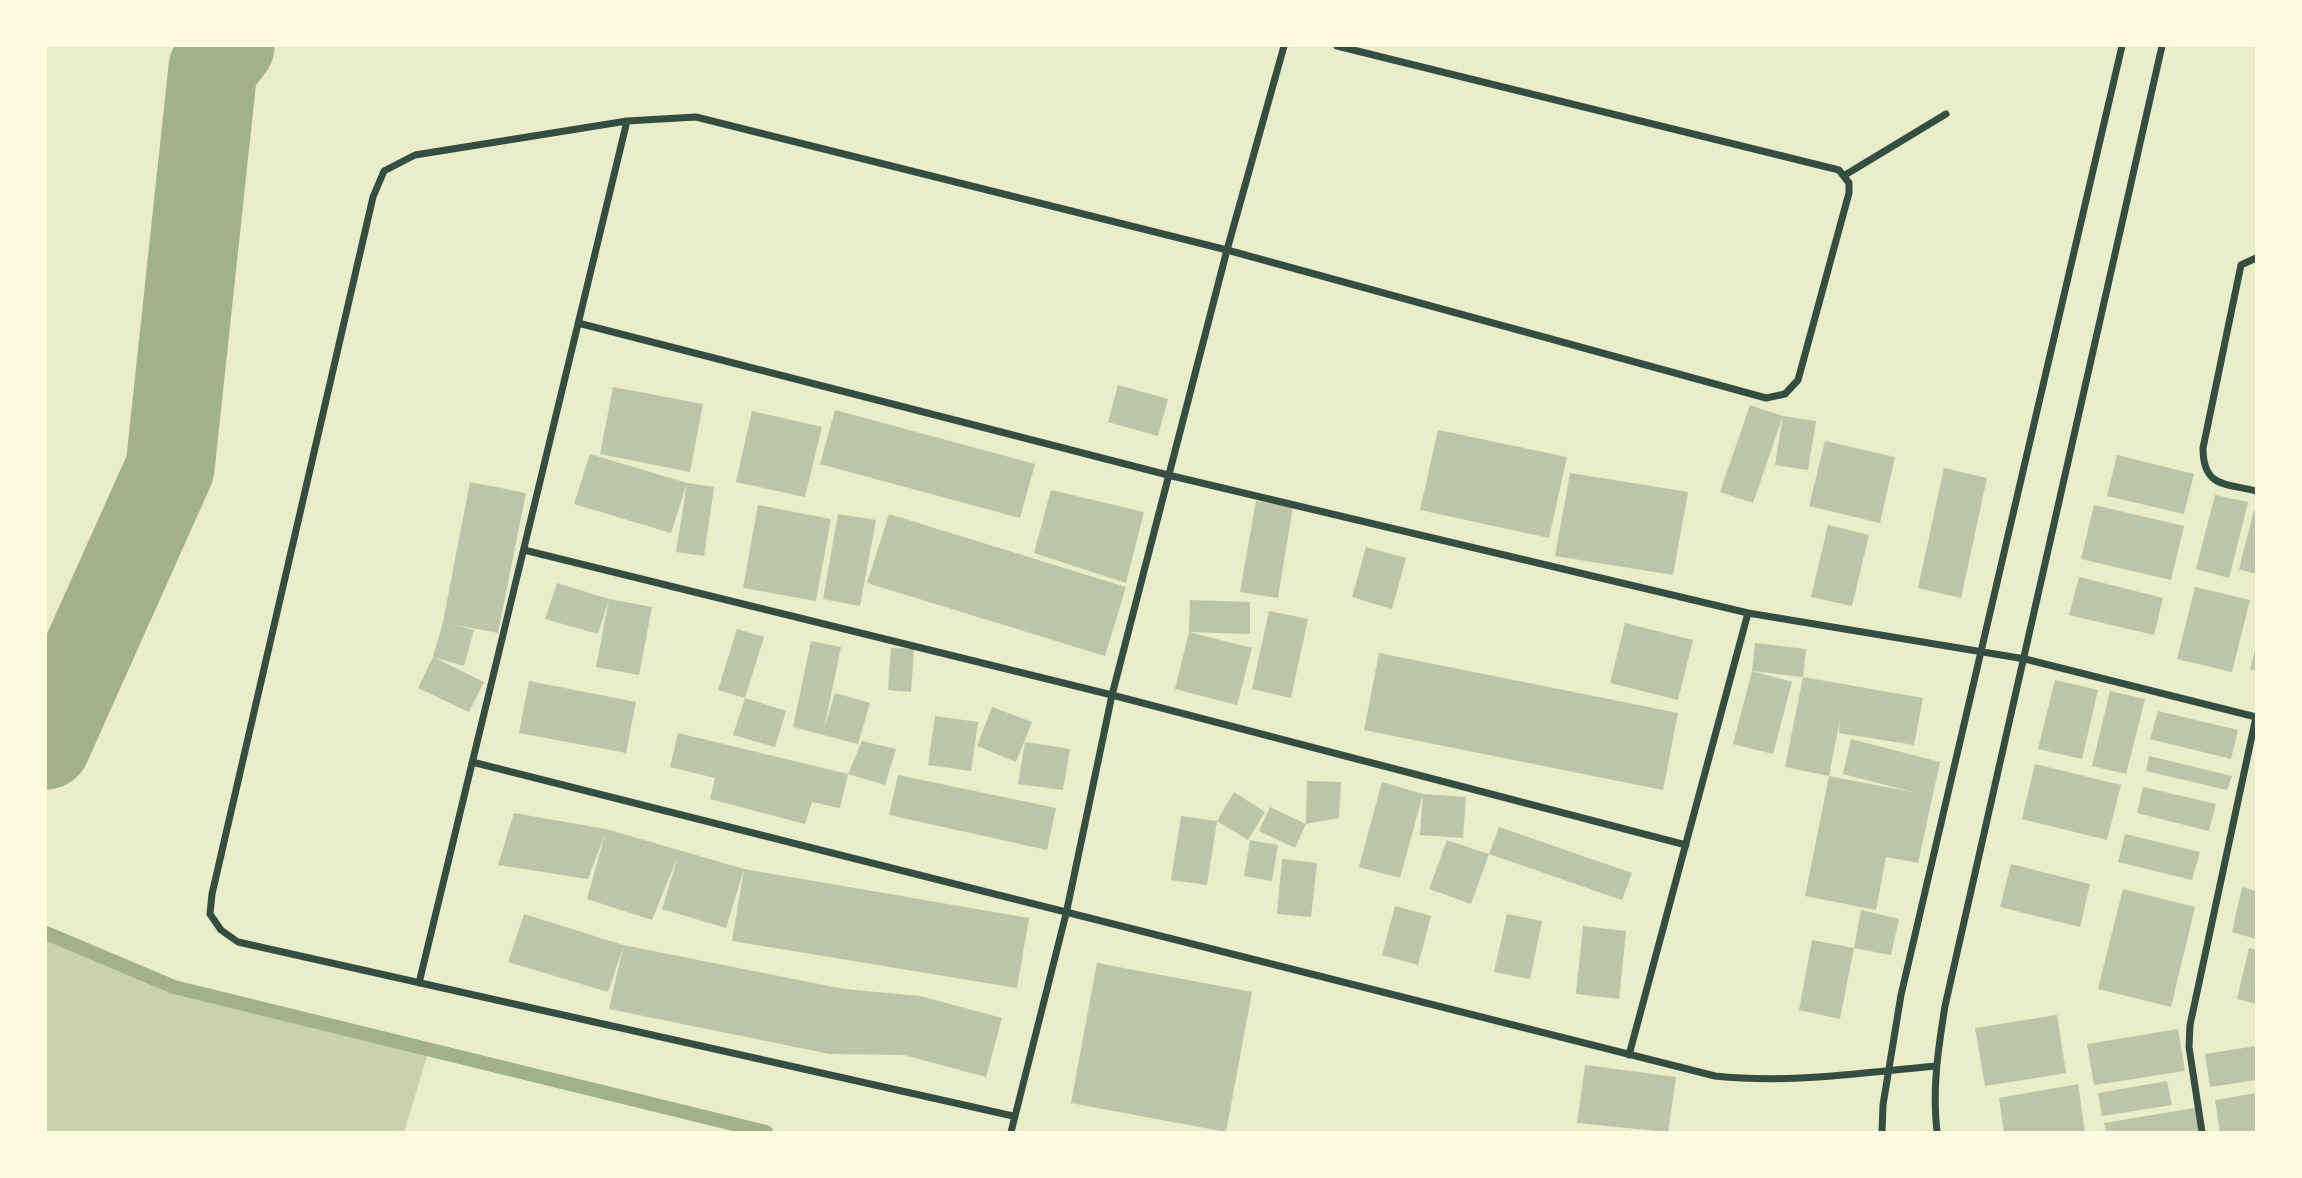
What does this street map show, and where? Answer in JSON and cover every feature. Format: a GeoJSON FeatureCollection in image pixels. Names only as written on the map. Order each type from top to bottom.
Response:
{"type":"FeatureCollection","features":[{"type":"Feature","properties":{"kind":"street"},"geometry":{"type":"LineString","coordinates":[[1011,1132],[1066,914],[1112,695],[1227,250],[1284,46]]}},
{"type":"Feature","properties":{"kind":"street"},"geometry":{"type":"LineString","coordinates":[[1013,1116],[238,942],[221,930],[210,914],[212,894],[373,197],[384,171],[415,155],[627,121],[696,117],[1227,250],[1766,398],[1785,394],[1798,380],[1849,193],[1844,175],[1839,170],[1337,46]]}},
{"type":"Feature","properties":{"kind":"street"},"geometry":{"type":"LineString","coordinates":[[1882,1132],[1888,1070],[1901,995],[1978,652],[2122,46]]}},
{"type":"Feature","properties":{"kind":"street"},"geometry":{"type":"LineString","coordinates":[[1937,1132],[1933,1099],[1935,1066],[1945,1006],[2162,46]]}},
{"type":"Feature","properties":{"kind":"street"},"geometry":{"type":"LineString","coordinates":[[1844,175],[1946,114]]}},
{"type":"Feature","properties":{"kind":"street"},"geometry":{"type":"LineString","coordinates":[[419,983],[627,121]]}},
{"type":"Feature","properties":{"kind":"street"},"geometry":{"type":"LineString","coordinates":[[2256,258],[2241,265],[2206,423],[2203,460],[2210,479],[2256,491]]}},
{"type":"Feature","properties":{"kind":"street"},"geometry":{"type":"LineString","coordinates":[[578,323],[1168,475],[1748,613],[2025,659],[2256,717],[2190,1025],[2189,1047],[2202,1132]]}},
{"type":"Feature","properties":{"kind":"street"},"geometry":{"type":"LineString","coordinates":[[524,550],[1112,695],[1686,845]]}},
{"type":"Feature","properties":{"kind":"street"},"geometry":{"type":"LineString","coordinates":[[1629,1055],[1748,613]]}},
{"type":"Feature","properties":{"kind":"street"},"geometry":{"type":"LineString","coordinates":[[472,762],[1716,1076],[1762,1081],[1840,1078],[1935,1066]]}},
{"type":"Feature","properties":{"kind":"green space"},"geometry":{"type":"Polygon","coordinates":[[[46,933],[174,988],[429,1050],[404,1132],[46,1132],[46,933]]]}},
{"type":"Feature","properties":{"kind":"building"},"geometry":{"type":"Polygon","coordinates":[[[1118,385],[1168,399],[1158,436],[1108,422],[1118,385]]]}},
{"type":"Feature","properties":{"kind":"building"},"geometry":{"type":"Polygon","coordinates":[[[613,387],[703,404],[690,472],[600,454],[613,387]]]}},
{"type":"Feature","properties":{"kind":"building"},"geometry":{"type":"Polygon","coordinates":[[[1750,405],[1783,416],[1753,503],[1720,492],[1750,405]]]}},
{"type":"Feature","properties":{"kind":"building"},"geometry":{"type":"Polygon","coordinates":[[[835,410],[1035,464],[1020,518],[820,464],[835,410]]]}},
{"type":"Feature","properties":{"kind":"building"},"geometry":{"type":"Polygon","coordinates":[[[752,411],[822,427],[805,497],[736,482],[752,411]]]}},
{"type":"Feature","properties":{"kind":"building"},"geometry":{"type":"Polygon","coordinates":[[[1783,416],[1816,421],[1808,470],[1775,465],[1783,416]]]}},
{"type":"Feature","properties":{"kind":"building"},"geometry":{"type":"Polygon","coordinates":[[[1438,430],[1567,457],[1549,538],[1420,510],[1438,430]]]}},
{"type":"Feature","properties":{"kind":"building"},"geometry":{"type":"Polygon","coordinates":[[[1825,441],[1895,457],[1880,523],[1809,506],[1825,441]]]}},
{"type":"Feature","properties":{"kind":"building"},"geometry":{"type":"Polygon","coordinates":[[[590,454],[687,483],[671,533],[574,504],[590,454]]]}},
{"type":"Feature","properties":{"kind":"building"},"geometry":{"type":"Polygon","coordinates":[[[2117,455],[2194,474],[2184,514],[2107,496],[2117,455]]]}},
{"type":"Feature","properties":{"kind":"building"},"geometry":{"type":"Polygon","coordinates":[[[1944,468],[1987,478],[1961,598],[1918,588],[1944,468]]]}},
{"type":"Feature","properties":{"kind":"building"},"geometry":{"type":"Polygon","coordinates":[[[1570,473],[1688,492],[1673,575],[1555,556],[1570,473]]]}},
{"type":"Feature","properties":{"kind":"building"},"geometry":{"type":"Polygon","coordinates":[[[470,482],[526,493],[498,633],[451,624],[474,630],[464,666],[433,657],[443,622],[470,482]]]}},
{"type":"Feature","properties":{"kind":"building"},"geometry":{"type":"Polygon","coordinates":[[[687,483],[714,487],[704,556],[676,552],[687,483]]]}},
{"type":"Feature","properties":{"kind":"building"},"geometry":{"type":"Polygon","coordinates":[[[1051,490],[1144,512],[1126,583],[1034,553],[1051,490]]]}},
{"type":"Feature","properties":{"kind":"building"},"geometry":{"type":"Polygon","coordinates":[[[2215,495],[2248,502],[2229,578],[2196,569],[2215,495]]]}},
{"type":"Feature","properties":{"kind":"building"},"geometry":{"type":"Polygon","coordinates":[[[1256,501],[1293,506],[1278,598],[1240,592],[1256,501]]]}},
{"type":"Feature","properties":{"kind":"building"},"geometry":{"type":"Polygon","coordinates":[[[758,505],[831,519],[816,601],[743,588],[758,505]]]}},
{"type":"Feature","properties":{"kind":"building"},"geometry":{"type":"Polygon","coordinates":[[[2094,505],[2184,526],[2171,580],[2081,559],[2094,505]]]}},
{"type":"Feature","properties":{"kind":"building"},"geometry":{"type":"Polygon","coordinates":[[[2256,510],[2256,574],[2239,569],[2256,510]]]}},
{"type":"Feature","properties":{"kind":"building"},"geometry":{"type":"Polygon","coordinates":[[[838,514],[876,520],[860,606],[823,599],[838,514]]]}},
{"type":"Feature","properties":{"kind":"building"},"geometry":{"type":"Polygon","coordinates":[[[889,514],[1126,587],[1105,656],[867,583],[889,514]]]}},
{"type":"Feature","properties":{"kind":"building"},"geometry":{"type":"Polygon","coordinates":[[[1828,525],[1869,535],[1852,606],[1811,597],[1828,525]]]}},
{"type":"Feature","properties":{"kind":"building"},"geometry":{"type":"Polygon","coordinates":[[[1366,547],[1406,558],[1392,609],[1352,597],[1366,547]]]}},
{"type":"Feature","properties":{"kind":"building"},"geometry":{"type":"Polygon","coordinates":[[[2079,577],[2163,598],[2154,635],[2069,615],[2079,577]]]}},
{"type":"Feature","properties":{"kind":"building"},"geometry":{"type":"Polygon","coordinates":[[[557,583],[609,599],[598,634],[545,619],[557,583]]]}},
{"type":"Feature","properties":{"kind":"building"},"geometry":{"type":"Polygon","coordinates":[[[2195,587],[2250,600],[2232,672],[2177,659],[2195,587]]]}},
{"type":"Feature","properties":{"kind":"building"},"geometry":{"type":"Polygon","coordinates":[[[609,599],[652,607],[639,675],[596,667],[609,599]]]}},
{"type":"Feature","properties":{"kind":"building"},"geometry":{"type":"Polygon","coordinates":[[[1190,600],[1250,602],[1250,634],[1189,632],[1190,600]]]}},
{"type":"Feature","properties":{"kind":"building"},"geometry":{"type":"Polygon","coordinates":[[[1269,611],[1308,619],[1291,698],[1252,689],[1269,611]]]}},
{"type":"Feature","properties":{"kind":"building"},"geometry":{"type":"Polygon","coordinates":[[[1625,623],[1693,640],[1678,700],[1610,683],[1625,623]]]}},
{"type":"Feature","properties":{"kind":"building"},"geometry":{"type":"Polygon","coordinates":[[[737,629],[764,637],[745,698],[718,690],[737,629]]]}},
{"type":"Feature","properties":{"kind":"building"},"geometry":{"type":"Polygon","coordinates":[[[1189,632],[1252,648],[1237,705],[1175,689],[1189,632]]]}},
{"type":"Feature","properties":{"kind":"building"},"geometry":{"type":"Polygon","coordinates":[[[811,641],[841,647],[824,729],[835,693],[870,703],[858,744],[793,727],[811,641]]]}},
{"type":"Feature","properties":{"kind":"building"},"geometry":{"type":"Polygon","coordinates":[[[1755,643],[1806,649],[1803,677],[1752,671],[1755,643]]]}},
{"type":"Feature","properties":{"kind":"building"},"geometry":{"type":"Polygon","coordinates":[[[2256,646],[2256,671],[2250,669],[2256,646]]]}},
{"type":"Feature","properties":{"kind":"building"},"geometry":{"type":"Polygon","coordinates":[[[891,648],[914,649],[911,692],[888,690],[891,648]]]}},
{"type":"Feature","properties":{"kind":"building"},"geometry":{"type":"Polygon","coordinates":[[[1379,653],[1678,713],[1663,790],[1364,730],[1379,653]]]}},
{"type":"Feature","properties":{"kind":"building"},"geometry":{"type":"Polygon","coordinates":[[[433,657],[484,682],[469,712],[418,688],[433,657]]]}},
{"type":"Feature","properties":{"kind":"building"},"geometry":{"type":"Polygon","coordinates":[[[1752,671],[1792,682],[1773,754],[1733,744],[1752,671]]]}},
{"type":"Feature","properties":{"kind":"building"},"geometry":{"type":"Polygon","coordinates":[[[1803,677],[1923,698],[1914,745],[1839,733],[1840,719],[1829,776],[1785,767],[1803,677]]]}},
{"type":"Feature","properties":{"kind":"building"},"geometry":{"type":"Polygon","coordinates":[[[2055,680],[2098,690],[2082,759],[2038,749],[2055,680]]]}},
{"type":"Feature","properties":{"kind":"building"},"geometry":{"type":"Polygon","coordinates":[[[529,681],[636,702],[626,753],[519,733],[529,681]]]}},
{"type":"Feature","properties":{"kind":"building"},"geometry":{"type":"Polygon","coordinates":[[[2110,691],[2145,699],[2126,774],[2092,766],[2110,691]]]}},
{"type":"Feature","properties":{"kind":"building"},"geometry":{"type":"Polygon","coordinates":[[[745,698],[786,711],[775,747],[733,735],[745,698]]]}},
{"type":"Feature","properties":{"kind":"building"},"geometry":{"type":"Polygon","coordinates":[[[992,707],[1032,722],[1016,762],[977,746],[992,707]]]}},
{"type":"Feature","properties":{"kind":"building"},"geometry":{"type":"Polygon","coordinates":[[[2158,711],[2238,730],[2231,759],[2150,739],[2158,711]]]}},
{"type":"Feature","properties":{"kind":"building"},"geometry":{"type":"Polygon","coordinates":[[[935,716],[978,722],[971,771],[928,765],[935,716]]]}},
{"type":"Feature","properties":{"kind":"building"},"geometry":{"type":"Polygon","coordinates":[[[678,733],[848,774],[840,808],[812,802],[805,824],[710,799],[715,778],[670,767],[678,733]]]}},
{"type":"Feature","properties":{"kind":"building"},"geometry":{"type":"Polygon","coordinates":[[[1851,739],[1940,762],[1918,863],[1886,857],[1876,910],[1805,896],[1829,776],[1917,793],[1843,774],[1851,739]]]}},
{"type":"Feature","properties":{"kind":"building"},"geometry":{"type":"Polygon","coordinates":[[[862,741],[896,749],[885,785],[848,774],[862,741]]]}},
{"type":"Feature","properties":{"kind":"building"},"geometry":{"type":"Polygon","coordinates":[[[1025,742],[1070,749],[1063,790],[1018,784],[1025,742]]]}},
{"type":"Feature","properties":{"kind":"building"},"geometry":{"type":"Polygon","coordinates":[[[2149,756],[2232,776],[2227,790],[2146,771],[2149,756]]]}},
{"type":"Feature","properties":{"kind":"building"},"geometry":{"type":"Polygon","coordinates":[[[2035,764],[2121,785],[2107,840],[2022,819],[2035,764]]]}},
{"type":"Feature","properties":{"kind":"building"},"geometry":{"type":"Polygon","coordinates":[[[898,775],[1056,808],[1047,850],[889,815],[898,775]]]}},
{"type":"Feature","properties":{"kind":"building"},"geometry":{"type":"Polygon","coordinates":[[[1307,781],[1341,782],[1339,818],[1306,824],[1307,781]]]}},
{"type":"Feature","properties":{"kind":"building"},"geometry":{"type":"Polygon","coordinates":[[[1382,782],[1423,794],[1400,878],[1359,867],[1382,782]]]}},
{"type":"Feature","properties":{"kind":"building"},"geometry":{"type":"Polygon","coordinates":[[[2143,787],[2216,804],[2209,831],[2137,813],[2143,787]]]}},
{"type":"Feature","properties":{"kind":"building"},"geometry":{"type":"Polygon","coordinates":[[[1234,792],[1265,812],[1248,840],[1217,821],[1234,792]]]}},
{"type":"Feature","properties":{"kind":"building"},"geometry":{"type":"Polygon","coordinates":[[[1423,794],[1466,797],[1463,838],[1420,835],[1423,794]]]}},
{"type":"Feature","properties":{"kind":"building"},"geometry":{"type":"Polygon","coordinates":[[[1270,807],[1306,824],[1295,848],[1259,831],[1270,807]]]}},
{"type":"Feature","properties":{"kind":"building"},"geometry":{"type":"Polygon","coordinates":[[[514,813],[606,829],[744,869],[726,928],[662,909],[678,856],[652,920],[587,899],[605,834],[588,879],[498,865],[514,813]]]}},
{"type":"Feature","properties":{"kind":"building"},"geometry":{"type":"Polygon","coordinates":[[[1181,816],[1217,821],[1207,885],[1171,880],[1181,816]]]}},
{"type":"Feature","properties":{"kind":"building"},"geometry":{"type":"Polygon","coordinates":[[[1499,827],[1632,873],[1622,900],[1489,854],[1499,827]]]}},
{"type":"Feature","properties":{"kind":"building"},"geometry":{"type":"Polygon","coordinates":[[[2125,834],[2200,852],[2192,880],[2118,862],[2125,834]]]}},
{"type":"Feature","properties":{"kind":"building"},"geometry":{"type":"Polygon","coordinates":[[[1250,840],[1278,845],[1272,881],[1244,876],[1250,840]]]}},
{"type":"Feature","properties":{"kind":"building"},"geometry":{"type":"Polygon","coordinates":[[[1447,840],[1489,854],[1471,904],[1429,889],[1447,840]]]}},
{"type":"Feature","properties":{"kind":"building"},"geometry":{"type":"Polygon","coordinates":[[[1282,859],[1317,863],[1311,917],[1277,914],[1282,859]]]}},
{"type":"Feature","properties":{"kind":"building"},"geometry":{"type":"Polygon","coordinates":[[[2011,864],[2090,884],[2080,927],[2000,907],[2011,864]]]}},
{"type":"Feature","properties":{"kind":"building"},"geometry":{"type":"Polygon","coordinates":[[[744,869],[1029,918],[1017,988],[732,941],[744,869]]]}},
{"type":"Feature","properties":{"kind":"building"},"geometry":{"type":"Polygon","coordinates":[[[2242,887],[2256,891],[2256,939],[2232,932],[2242,887]]]}},
{"type":"Feature","properties":{"kind":"building"},"geometry":{"type":"Polygon","coordinates":[[[2123,889],[2195,907],[2171,1007],[2098,989],[2123,889]]]}},
{"type":"Feature","properties":{"kind":"building"},"geometry":{"type":"Polygon","coordinates":[[[1395,906],[1431,916],[1418,965],[1382,955],[1395,906]]]}},
{"type":"Feature","properties":{"kind":"building"},"geometry":{"type":"Polygon","coordinates":[[[1861,910],[1899,919],[1891,955],[1854,948],[1861,910]]]}},
{"type":"Feature","properties":{"kind":"building"},"geometry":{"type":"Polygon","coordinates":[[[524,914],[623,945],[844,989],[920,996],[1002,1018],[986,1077],[904,1055],[830,1054],[609,1009],[623,948],[608,992],[508,962],[524,914]]]}},
{"type":"Feature","properties":{"kind":"building"},"geometry":{"type":"Polygon","coordinates":[[[1507,914],[1542,921],[1530,979],[1494,972],[1507,914]]]}},
{"type":"Feature","properties":{"kind":"building"},"geometry":{"type":"Polygon","coordinates":[[[1583,926],[1626,931],[1619,999],[1576,994],[1583,926]]]}},
{"type":"Feature","properties":{"kind":"building"},"geometry":{"type":"Polygon","coordinates":[[[1812,940],[1854,948],[1840,1019],[1799,1010],[1812,940]]]}},
{"type":"Feature","properties":{"kind":"building"},"geometry":{"type":"Polygon","coordinates":[[[2249,948],[2256,950],[2256,1004],[2237,999],[2249,948]]]}},
{"type":"Feature","properties":{"kind":"building"},"geometry":{"type":"Polygon","coordinates":[[[1097,963],[1252,992],[1226,1132],[1071,1103],[1097,963]]]}},
{"type":"Feature","properties":{"kind":"building"},"geometry":{"type":"Polygon","coordinates":[[[2057,1015],[2066,1073],[1985,1086],[1975,1028],[2057,1015]]]}},
{"type":"Feature","properties":{"kind":"building"},"geometry":{"type":"Polygon","coordinates":[[[2178,1029],[2185,1071],[2094,1085],[2087,1044],[2178,1029]]]}},
{"type":"Feature","properties":{"kind":"building"},"geometry":{"type":"Polygon","coordinates":[[[2256,1046],[2256,1080],[2210,1087],[2205,1054],[2256,1046]]]}},
{"type":"Feature","properties":{"kind":"building"},"geometry":{"type":"Polygon","coordinates":[[[1585,1065],[1676,1077],[1668,1132],[1577,1123],[1585,1065]]]}},
{"type":"Feature","properties":{"kind":"building"},"geometry":{"type":"Polygon","coordinates":[[[2167,1081],[2172,1105],[2102,1116],[2098,1093],[2167,1081]]]}},
{"type":"Feature","properties":{"kind":"building"},"geometry":{"type":"Polygon","coordinates":[[[2078,1084],[2085,1132],[2004,1132],[1999,1098],[2078,1084]]]}},
{"type":"Feature","properties":{"kind":"building"},"geometry":{"type":"Polygon","coordinates":[[[2256,1093],[2256,1132],[2220,1132],[2215,1100],[2256,1093]]]}},
{"type":"Feature","properties":{"kind":"building"},"geometry":{"type":"Polygon","coordinates":[[[2195,1108],[2199,1132],[2106,1132],[2104,1123],[2195,1108]]]}},
{"type":"Feature","properties":{"kind":"waterway"},"geometry":{"type":"LineString","coordinates":[[46,745],[170,468],[213,68],[230,46]]}},
{"type":"Feature","properties":{"kind":"waterway"},"geometry":{"type":"LineString","coordinates":[[46,933],[174,987],[766,1132]]}}]}
